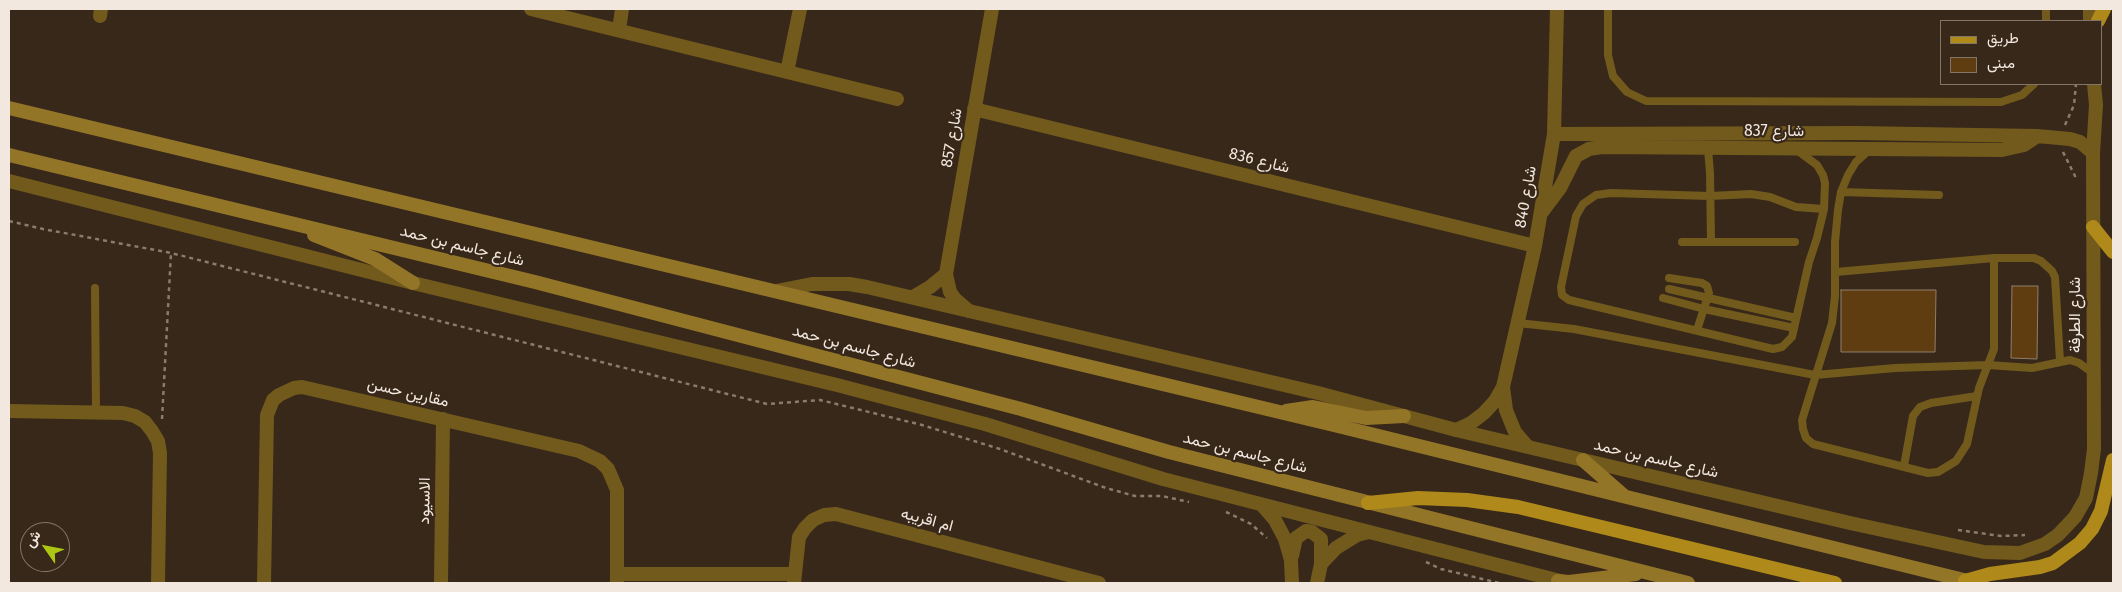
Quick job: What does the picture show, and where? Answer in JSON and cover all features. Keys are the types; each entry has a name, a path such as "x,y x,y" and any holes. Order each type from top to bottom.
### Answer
{"main road":[{"name":"شارع جاسم بن حمد","path":"9,108 1280,412 1970,582"},
{"name":"شارع جاسم بن حمد","path":"9,155 535,282 1021,409 1169,452 1688,583"},
{"path":"286,222 375,259 413,283"},
{"path":"2093,227 2113,252"},
{"path":"1280,412 1313,407 1366,418 1404,416"},
{"path":"1583,460 1625,497"},
{"path":"1970,582 1990,574 2040,567 2053,563 2080,543 2092,529 2101,511 2113,460"},
{"path":"1368,503 1418,498 1468,500 1518,507 1835,583"},
{"path":"1563,582 1644,573"}],"street":[{"path":"531,9 897,100"},
{"path":"619,30 622,9"},
{"path":"786,72 800,9"},
{"name":"شارع 857","path":"969,311 950,292 946,274 992,9"},
{"name":"شارع 840","path":"1456,430 1471,423 1484,413 1495,401 1503,387 1542,212 1554,134 1557,9"},
{"name":"شارع الطرفة","path":"2058,535 2075,517 2082,505 2091,473 2094,448 2093,153 2096,105 2094,85"},
{"name":"شارع 836","path":"974,109 1535,246"},
{"name":"شارع 837","path":"1554,134 1857,133 2037,136 2070,139 2080,142 2093,153"},
{"name":"شارع 837","path":"1542,212 1560,188 1572,161 1589,149 1602,147 1869,150 2010,149 2024,145 2037,136"},
{"path":"9,181 413,283 837,385 985,424 1154,476 1563,582"},
{"path":"913,297 930,287 946,274"},
{"name":"شارع جاسم بن حمد","path":"776,291 812,284 840,284 867,287 1309,391 1456,430 1850,523 1984,552 2020,553 2045,544 2058,535"},
{"name":"مقارين حسن","path":"264,583 267,416 273,400 279,394 286,390 302,387 579,451 600,461 611,474 617,490 617,579 794,579"},
{"name":"شارع 840","path":"1503,387 1506,410 1510,420 1515,432 1527,446"},
{"path":"9,411 124,412 134,416 148,426 158,441 160,452 158,583"},
{"name":"الاسيود","path":"441,583 443,419"},
{"path":"1260,504 1280,529 1291,560"},
{"name":"ام اقريبه","path":"794,579 799,537 814,520 824,515 836,514 1099,583"},
{"path":"1292,583 1291,560 1296,538 1306,531 1312,532 1321,539 1321,564 1317,583"},
{"path":"1321,564 1346,540 1369,532"}],"lane":[{"path":"1608,9 1608,55 1613,76 1627,92 1646,101 2001,102 2022,95 2033,85"},
{"path":"1708,148 1711,242"},
{"path":"1796,149 1817,165 1823,175 1824,209 1790,341 1778,349 1569,300 1562,295 1561,287 1576,216 1583,204 1603,193 1710,196 1751,194 1770,197 1796,207 1824,209"},
{"path":"1869,150 1856,162 1841,192 1836,226 1836,272 1832,323 1802,420 1806,438 1813,444 1821,447 1928,473 1938,472 1956,461 1967,444 1977,396 1995,343 1994,258"},
{"path":"1841,192 1939,195"},
{"path":"1682,242 1795,242"},
{"path":"1836,272 1994,258 2034,258 2052,270 2056,284 2060,361"},
{"path":"1669,278 1705,284 1709,290 1697,330"},
{"path":"95,288 96,411"},
{"path":"1669,289 1796,318"},
{"path":"1663,298 1704,309 1794,328"},
{"path":"1518,323 1574,329 1816,375 1895,368 1988,365 2032,368 2070,360 2080,363 2093,373"},
{"path":"1904,466 1913,416 1920,408 1931,403 1977,396"}],"path":[{"path":"2062,128 2074,105 2076,85"},
{"path":"9,220 43,229 171,253 767,404 820,400 922,425 1000,449 1106,488 1135,496 1162,496 1189,502"},
{"path":"162,424 171,253"},
{"path":"1225,511 1251,524 1263,533 1271,545"},
{"path":"1423,561 1441,569 1499,583"}],"building":[{"path":"2012,286 2038,286 2037,359 2011,358"},
{"path":"1841,290 1936,290 1935,352 1841,352"}]}
